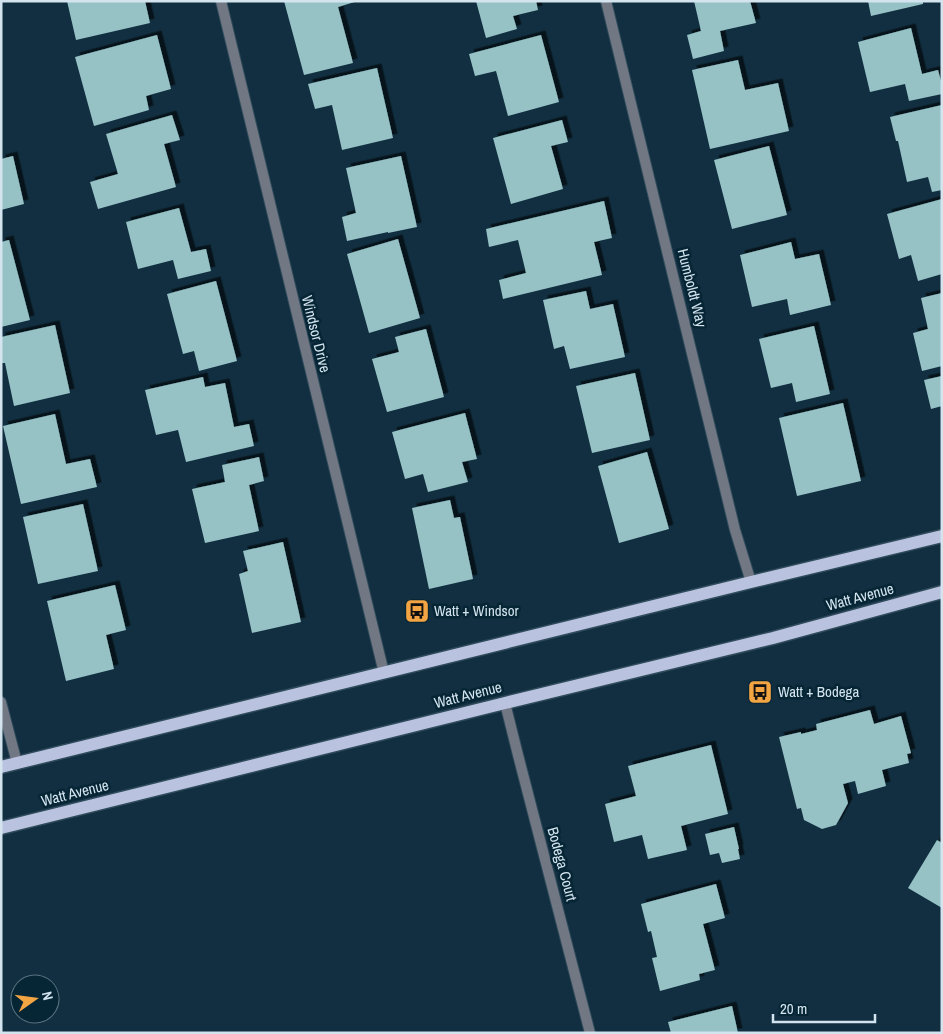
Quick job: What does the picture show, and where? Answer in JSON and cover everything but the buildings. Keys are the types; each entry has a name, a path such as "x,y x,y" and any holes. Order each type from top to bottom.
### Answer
{"main road":[{"path":"1,767 942,536"},
{"name":"Watt Avenue","path":"1,828 773,638 942,592"}],"street":[{"name":"Windsor Drive","path":"221,1 384,673"},
{"name":"Humboldt Way","path":"606,1 735,530 751,582"},
{"path":"1,702 16,763"},
{"name":"Bodega Court","path":"505,703 590,1033"}],"place":[{"name":"Watt + Windsor","path":"417,611"},
{"name":"Watt + Bodega","path":"760,692"}]}
